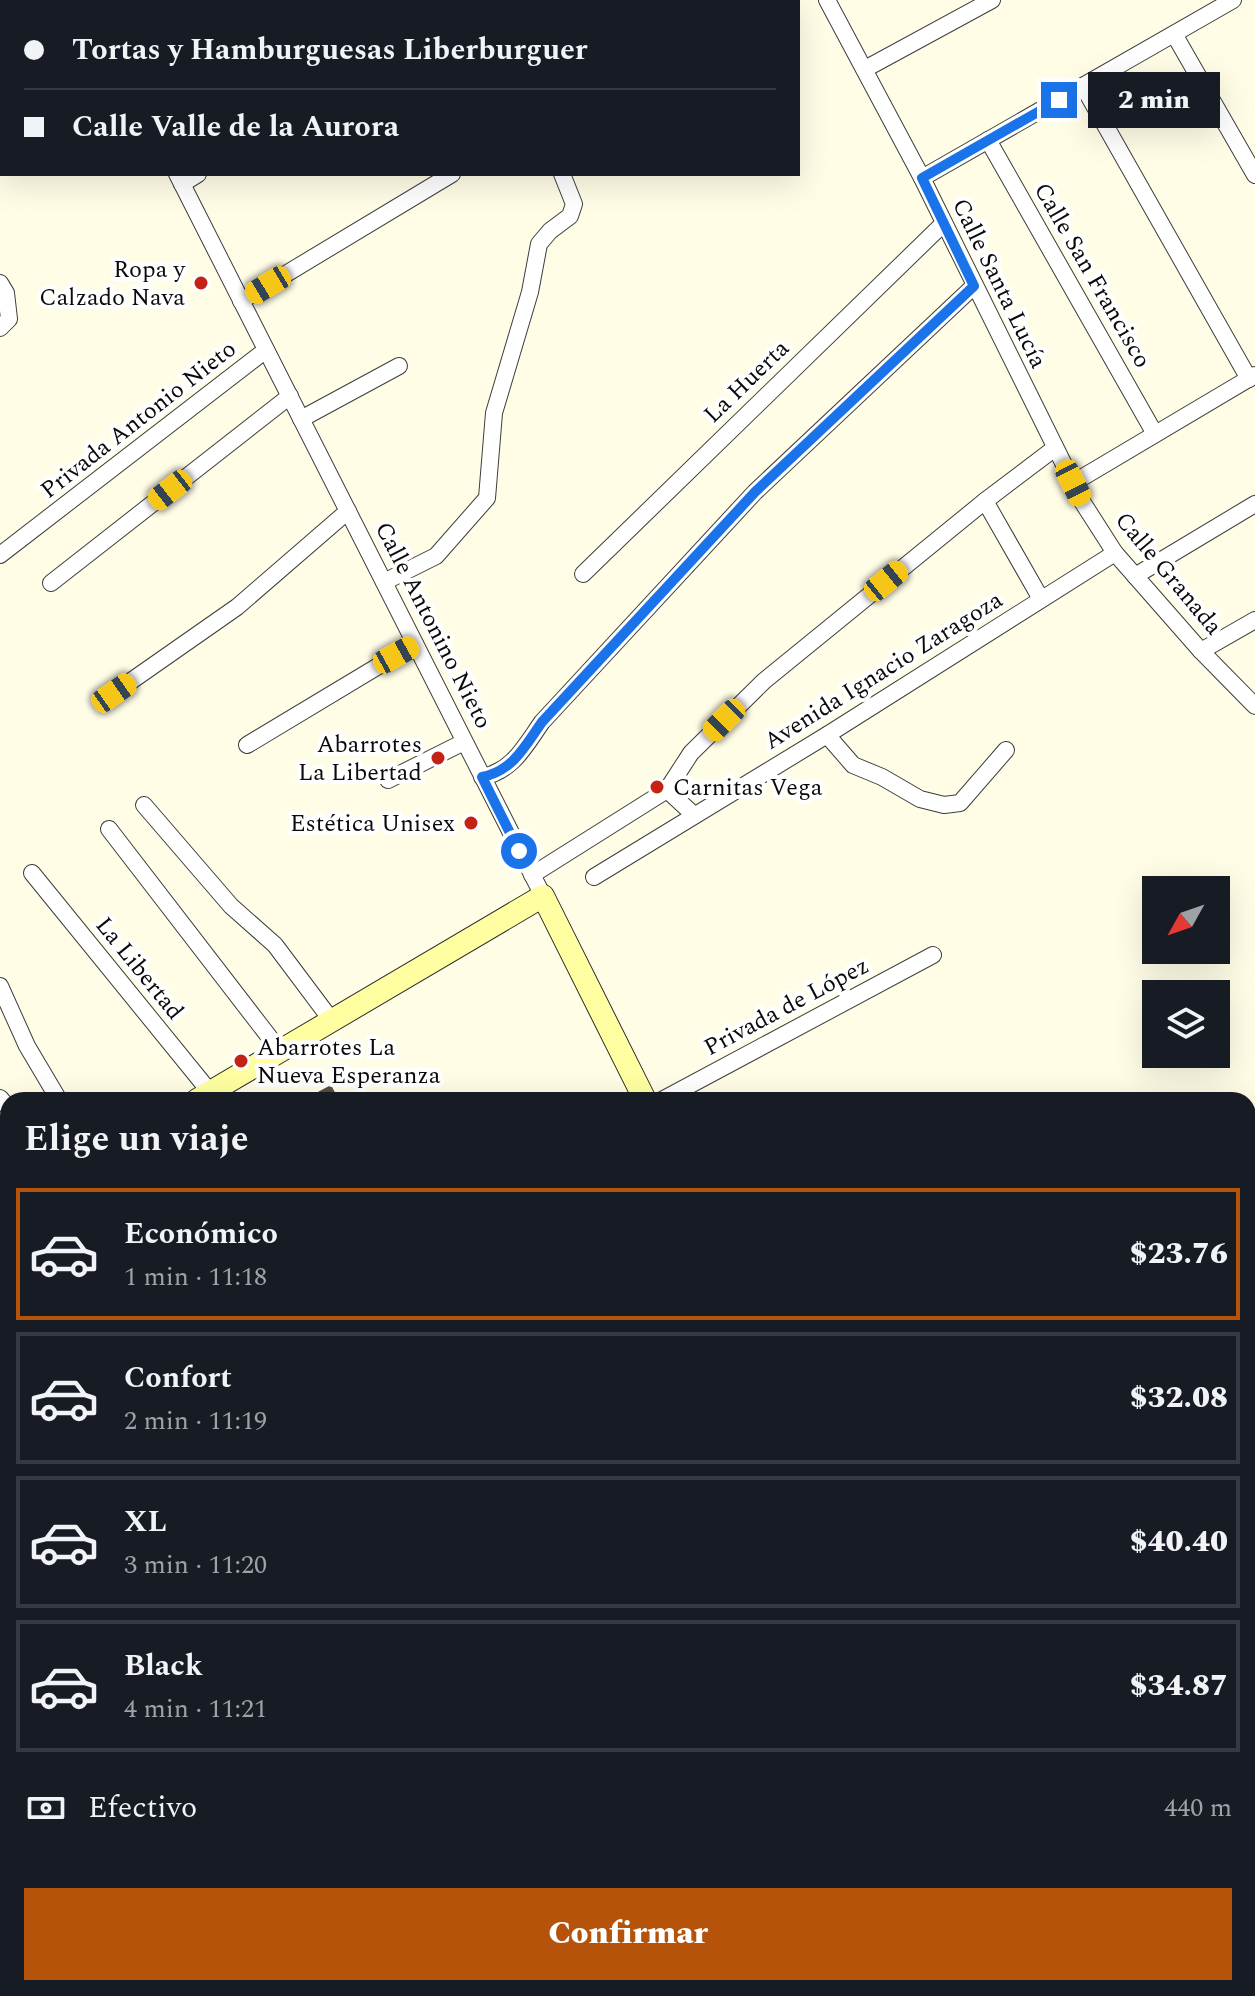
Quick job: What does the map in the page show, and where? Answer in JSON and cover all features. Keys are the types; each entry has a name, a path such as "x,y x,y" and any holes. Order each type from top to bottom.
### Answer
{"main road":[{"path":"210,1092 543,896"},
{"name":"Calle Antonino Nieto","path":"543,896 641,1092"}],"street":[{"name":"Calle Santa Lucía","path":"827,0 922,178 1083,503"},
{"path":"865,69 992,0"},
{"path":"922,178 1233,0"},
{"path":"1174,34 1255,175"},
{"path":"1073,483 1252,377 1083,86"},
{"name":"Calle San Francisco","path":"988,140 1155,434"},
{"path":"241,301 449,176"},
{"path":"384,582 436,556 487,498 494,413 530,292 539,244 570,216 574,204 563,176"},
{"name":"Calle Antonino Nieto","path":"180,179 543,896"},
{"name":"La Huerta","path":"583,574 943,224"},
{"path":"0,283 6,293 4,324"},
{"path":"482,777 513,764 542,722 755,492 974,286"},
{"name":"Privada Antonio Nieto","path":"0,555 266,350"},
{"path":"301,419 399,366"},
{"path":"51,583 290,396"},
{"path":"532,875 667,790 691,753 764,681 1055,448"},
{"path":"985,501 1041,599"},
{"name":"Calle Granada","path":"1083,503 1115,553 1201,651 1255,706"},
{"path":"1135,576 1255,504"},
{"path":"114,693 237,607 348,511"},
{"name":"Avenida Ignacio Zaragoza","path":"594,877 827,735 1115,553"},
{"path":"1201,651 1255,620"},
{"path":"341,698 416,647"},
{"path":"247,745 416,647"},
{"path":"827,735 853,765 882,777 920,799 944,805 960,803 1006,750"},
{"path":"388,780 464,742"},
{"path":"667,790 694,815"},
{"path":"144,805 231,906 275,945 332,1021"},
{"path":"109,829 280,1051"},
{"name":"La Libertad","path":"32,873 200,1092"},
{"name":"Privada de López","path":"677,1092 933,955"},
{"path":"0,986 27,1046 54,1092"}],"building":[{"path":"331,1085 335,1092 318,1092"}],"place":[{"name":"Ropa y Calzado Nava","path":"201,283"},
{"name":"Abarrotes La Libertad","path":"438,758"},
{"name":"Carnitas Vega","path":"657,787"},
{"name":"Estética Unisex","path":"471,823"},
{"name":"Abarrotes La Nueva Esperanza","path":"241,1061"}],"route":[{"path":"519,851 482,777 513,764 542,722 755,492 974,286 922,178 1059,100"}]}
